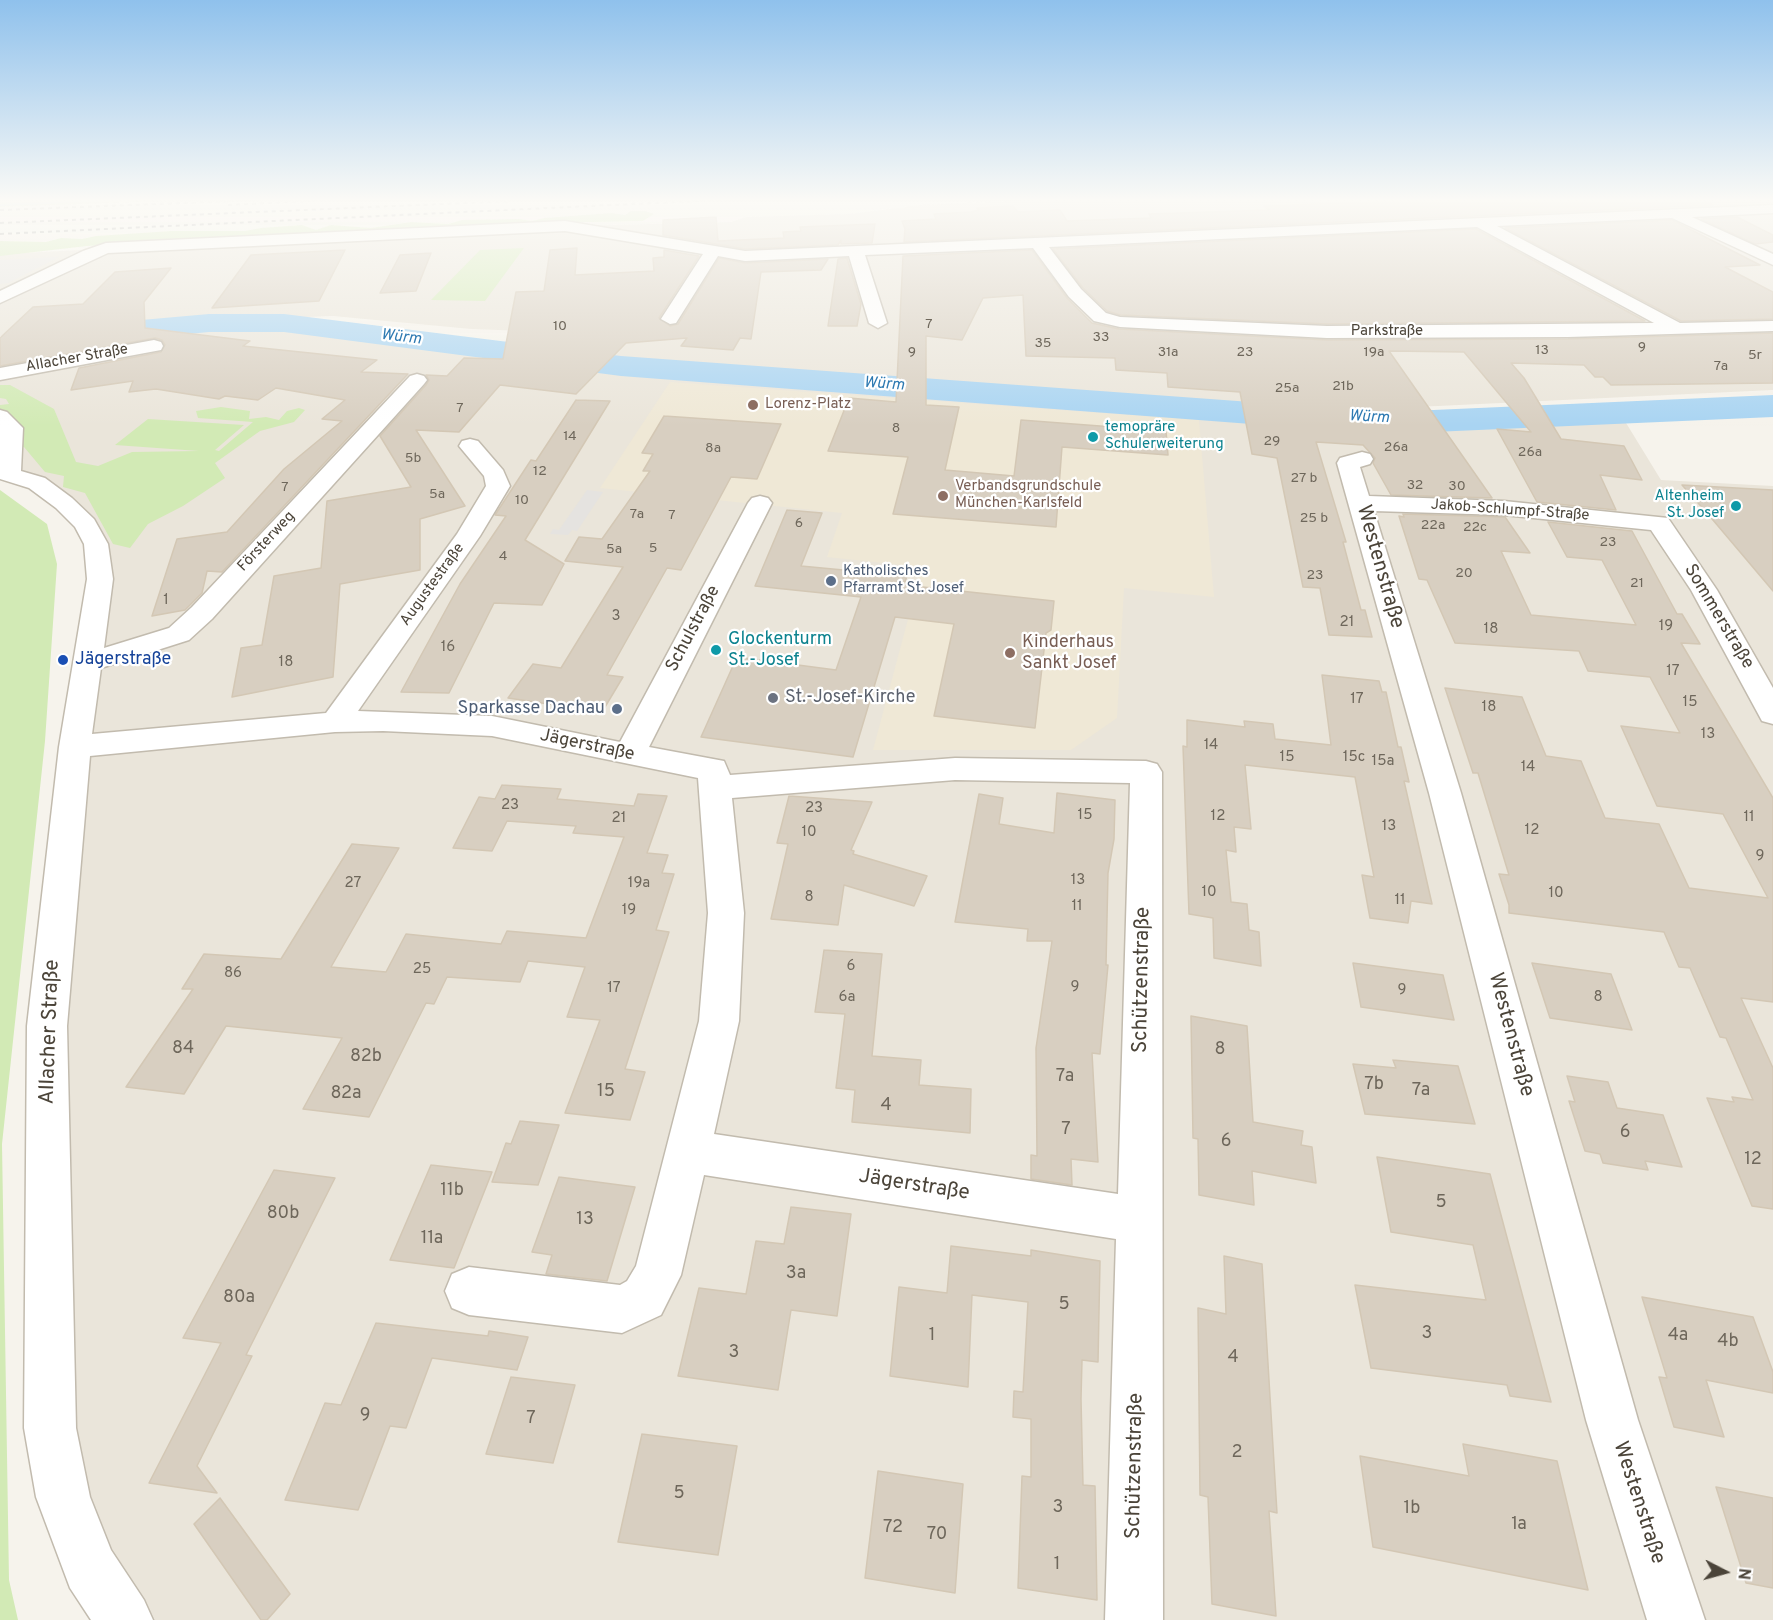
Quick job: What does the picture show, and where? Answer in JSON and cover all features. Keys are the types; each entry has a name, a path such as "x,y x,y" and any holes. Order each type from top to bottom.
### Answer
{"street":[{"path":"0,298 47,275"},
{"path":"670,319 698,275"},
{"path":"863,275 878,323"},
{"name":"Parkstraße","path":"1061,275 1075,293 1100,317 1120,322 1327,332 1558,332 1773,326"},
{"path":"1577,275 1675,327"},
{"name":"Allacher Straße","path":"0,374 154,346"},
{"name":"Försterweg","path":"89,662 179,634 202,613 417,380"},
{"name":"Allacher Straße","path":"0,416 12,428 5,473 37,483 64,503 85,524 96,544 100,579 75,747 47,1026 50,1428 63,1497 90,1568 124,1620"},
{"name":"Augustestraße","path":"335,722 493,498 498,486 495,476 470,446"},
{"name":"Westenstraße","path":"1362,459 1348,463 1448,804 1612,1420 1676,1620"},
{"name":"Schulstraße","path":"628,755 760,503"},
{"name":"Jakob-Schlumpf-Straße","path":"1361,503 1504,508 1659,523"},
{"name":"Sommerstraße","path":"1659,523 1704,590 1773,714"},
{"name":"Jägerstraße","path":"75,747 335,722 492,726 628,755 713,769 726,913 719,1021 657,1275 644,1298 622,1309 469,1291"},
{"name":"Schützenstraße","path":"716,788 955,769 1146,772 1134,1620"},
{"name":"Jägerstraße","path":"688,1151 1140,1221"}],"shaded area":[{"path":"0,275 1773,275 1773,390 1417,407 1349,414 1141,400 535,352 525,331 471,329 333,316 202,321 0,336"},
{"path":"0,275 24,275 8,283 0,284"},
{"path":"207,325 271,325 634,372 1137,411 1363,425 1445,427 1623,418 1661,480 1773,486 1773,1620 124,1620 63,1497 47,1026 100,579 85,524 0,468 0,355 141,330"},
{"name":"Verbandsgrundschule München-Karlsfeld","path":"670,382 1199,420 1214,597 1124,588 1117,718 1071,750 873,750 922,567 827,557 842,513 600,488"},
{"path":"587,490 603,492 577,531 572,530 568,535 550,534 553,529 559,530"}],"green space":[{"path":"456,275 504,275 485,301 431,300"},
{"path":"0,385 10,385 54,409 76,462 98,466 132,452 199,451 115,445 148,419 244,425 215,450 219,451 253,422 198,418 196,411 221,407 250,411 249,419 266,417 279,420 287,411 299,408 305,410 294,422 260,431 215,463 225,478 183,506 148,524 130,548 113,544 85,493 63,487 64,476 45,472 24,447 0,453 0,405 9,404 6,399 0,398"},
{"path":"0,490 47,524 57,564 45,741 2,1144 9,1580 18,1620 0,1620"}],"building":[{"path":"112,275 166,275 144,302 145,328 250,341 243,346 377,360 361,372 408,374 222,572 207,571 202,593 185,610 152,616 177,539 227,532 284,469 342,421 322,419 345,400 276,388 258,400 225,396 219,399 156,389 129,392 133,381 71,390 79,368 161,352 165,345 162,340 155,338 0,366 0,338 33,307 83,304"},
{"path":"237,275 332,275 319,301 212,308"},
{"path":"390,275 422,275 416,291 380,293"},
{"path":"546,275 687,275 659,318 670,326 678,324 709,275 761,275 751,339 740,338 733,350 681,346 687,338 626,343 576,394 500,385 459,432 416,430 465,506 420,519 420,570 340,584 333,677 232,697 241,648 262,645 274,576 321,568 327,501 411,487 380,436 426,385 429,380 426,375 447,376 464,358 503,359 516,292 544,291"},
{"path":"836,275 852,275 861,304 857,326 828,326"},
{"path":"902,275 1050,275 1067,298 1092,323 1119,329 1327,340 1568,339 1773,333 1773,383 1611,385 1603,377 1595,377 1584,365 1511,363 1524,378 1561,439 1624,446 1642,480 1600,475 1616,510 1537,502 1497,429 1531,432 1464,352 1389,351 1492,498 1391,495 1373,463 1375,458 1363,445 1316,442 1346,542 1343,542 1361,610 1365,610 1372,637 1329,635 1320,588 1303,587 1277,458 1252,454 1240,392 1168,387 1167,373 1116,370 1115,358 1026,356 1023,295 983,298 962,340 926,336 926,405 959,407 945,470 1014,476 1021,420 1166,431 1168,455 1062,447 1056,527 893,514 908,457 828,451 849,398 896,402"},
{"path":"1073,275 1560,275 1645,321 1327,324 1120,315 1107,311"},
{"path":"1593,275 1740,275 1773,292 1773,319 1681,321"},
{"path":"576,400 610,401 525,540 564,564 542,605 494,603 449,693 401,692 460,584 506,516 495,515 531,460 536,461"},
{"path":"664,416 781,424 757,479 731,477 681,570 667,568 607,675 623,677 602,712 508,698 533,664 561,668 623,567 565,561 579,537 602,539 650,471 643,471 653,454 642,453"},
{"path":"1682,485 1773,490 1773,591 1707,513"},
{"path":"787,510 822,513 801,566 907,576 904,585 1054,601 1051,630 1046,633 1035,728 934,716 954,624 895,617 853,757 701,737 737,657 836,670 861,597 755,586"},
{"path":"1403,514 1505,517 1530,553 1501,551 1531,615 1636,625 1602,560 1567,557 1548,522 1632,531 1677,614 1682,614 1700,644 1681,643 1773,798 1773,1002 1741,998 1773,1068 1773,1209 1752,1206 1707,1098 1734,1102 1732,1097 1753,1100 1726,1038 1720,1037 1690,968 1679,967 1664,932 1509,913 1509,905 1499,874 1509,875 1478,773 1473,773 1445,688 1522,697 1546,756 1581,761 1605,818 1659,824 1689,888 1768,898 1723,814 1657,806 1621,726 1680,733 1650,677 1588,671 1579,651 1455,643 1427,580 1419,579 1399,516 1404,517"},
{"path":"1322,675 1379,681 1382,692 1386,692 1398,747 1401,747 1409,782 1404,781 1432,904 1411,901 1408,923 1370,918 1362,875 1374,877 1355,777 1245,765 1251,829 1234,827 1236,852 1226,850 1231,902 1247,904 1249,930 1259,932 1261,966 1214,958 1213,918 1189,914 1183,746 1187,747 1187,720 1245,727 1244,721 1273,724 1275,739 1331,745"},
{"path":"502,785 561,789 557,799 634,806 638,794 667,796 647,853 668,855 662,873 674,874 656,930 669,932 625,1069 645,1072 630,1120 565,1113 600,1020 567,1017 585,967 528,961 520,982 447,977 434,1004 426,1003 369,1117 303,1109 342,1038 226,1026 184,1094 126,1087 193,989 182,989 204,954 281,959 352,844 399,848 331,967 386,972 406,934 501,944 507,931 586,938 624,837 573,833 576,826 507,821 492,851 453,848 479,797 495,799"},
{"path":"1057,793 1115,800 1114,839 1108,873 1106,965 1108,965 1100,1054 1092,1053 1098,1162 1071,1159 1072,1185 1031,1179 1031,1155 1037,1156 1036,1048 1052,941 1027,941 1028,929 955,922 979,794 1003,798 999,824 1054,833"},
{"path":"789,796 872,802 851,850 854,851 853,854 927,876 914,906 844,885 838,925 771,919 788,844 777,843"},
{"path":"824,950 882,954 872,1056 921,1060 919,1085 971,1089 970,1133 852,1122 855,1090 836,1088 845,1014 815,1012"},
{"path":"1353,963 1443,975 1454,1020 1361,1007"},
{"path":"1532,963 1611,974 1632,1030 1550,1018"},
{"path":"1191,1016 1247,1026 1253,1122 1303,1131 1301,1145 1312,1147 1316,1183 1252,1171 1254,1205 1199,1195 1198,1139 1193,1138"},
{"path":"1393,1060 1458,1066 1475,1124 1365,1114 1353,1064 1396,1068"},
{"path":"1567,1076 1608,1082 1617,1108 1663,1115 1682,1167 1645,1161 1648,1170 1603,1163 1600,1154 1585,1151 1569,1101 1575,1102"},
{"path":"520,1121 559,1125 538,1185 492,1182 506,1143 511,1144"},
{"path":"1377,1157 1490,1174 1551,1402 1510,1396 1507,1385 1371,1368 1355,1285 1486,1300 1473,1245 1391,1232"},
{"path":"431,1165 492,1172 454,1268 390,1260"},
{"path":"274,1170 335,1178 246,1355 252,1356 197,1466 217,1493 149,1483 221,1343 183,1338"},
{"path":"559,1177 635,1187 607,1281 546,1274 552,1255 532,1252"},
{"path":"791,1207 851,1214 837,1316 791,1310 778,1390 678,1376 699,1288 746,1294 756,1241 784,1244"},
{"path":"951,1246 1031,1256 1031,1250 1100,1261 1098,1362 1082,1360 1081,1399 1083,1485 1095,1486 1097,1600 1018,1588 1022,1476 1031,1477 1031,1419 1013,1417 1014,1391 1023,1392 1028,1302 972,1295 968,1387 890,1376 899,1287 947,1293"},
{"path":"1224,1256 1262,1264 1277,1513 1269,1511 1276,1616 1212,1604 1208,1497 1200,1495 1198,1308 1226,1314"},
{"path":"1642,1297 1753,1317 1773,1372 1773,1393 1706,1380 1724,1437 1674,1427 1659,1377 1667,1378"},
{"path":"376,1323 488,1336 489,1331 528,1337 517,1370 432,1358 406,1428 390,1426 358,1510 285,1500 325,1403 341,1405"},
{"path":"511,1377 575,1385 553,1463 486,1454"},
{"path":"642,1434 737,1446 718,1555 618,1542"},
{"path":"1463,1444 1557,1461 1588,1590 1373,1547 1360,1456 1469,1476"},
{"path":"878,1471 963,1484 955,1593 865,1578"},
{"path":"1716,1487 1773,1498 1773,1588 1746,1583"},
{"path":"220,1498 290,1594 267,1620 261,1620 194,1524"}],"waterway":[{"name":"Würm","path":"0,353 85,335 125,330 209,323 284,323 621,366 1251,413 1433,421 1773,406"}],"place":[{"name":"Lorenz-Platz","path":"753,405"},
{"name":"temopräre Schulerweiterung","path":"1093,437"},
{"name":"Verbandsgrundschule München-Karlsfeld","path":"943,496"},
{"name":"Altenheim St. Josef","path":"1736,506"},
{"name":"Katholisches Pfarramt St. Josef","path":"831,581"},
{"name":"Glockenturm St.-Josef","path":"716,650"},
{"name":"Kinderhaus Sankt Josef","path":"1010,653"},
{"name":"Jägerstraße","path":"63,660"},
{"name":"St.-Josef-Kirche","path":"773,698"},
{"name":"Sparkasse Dachau","path":"617,709"}]}
